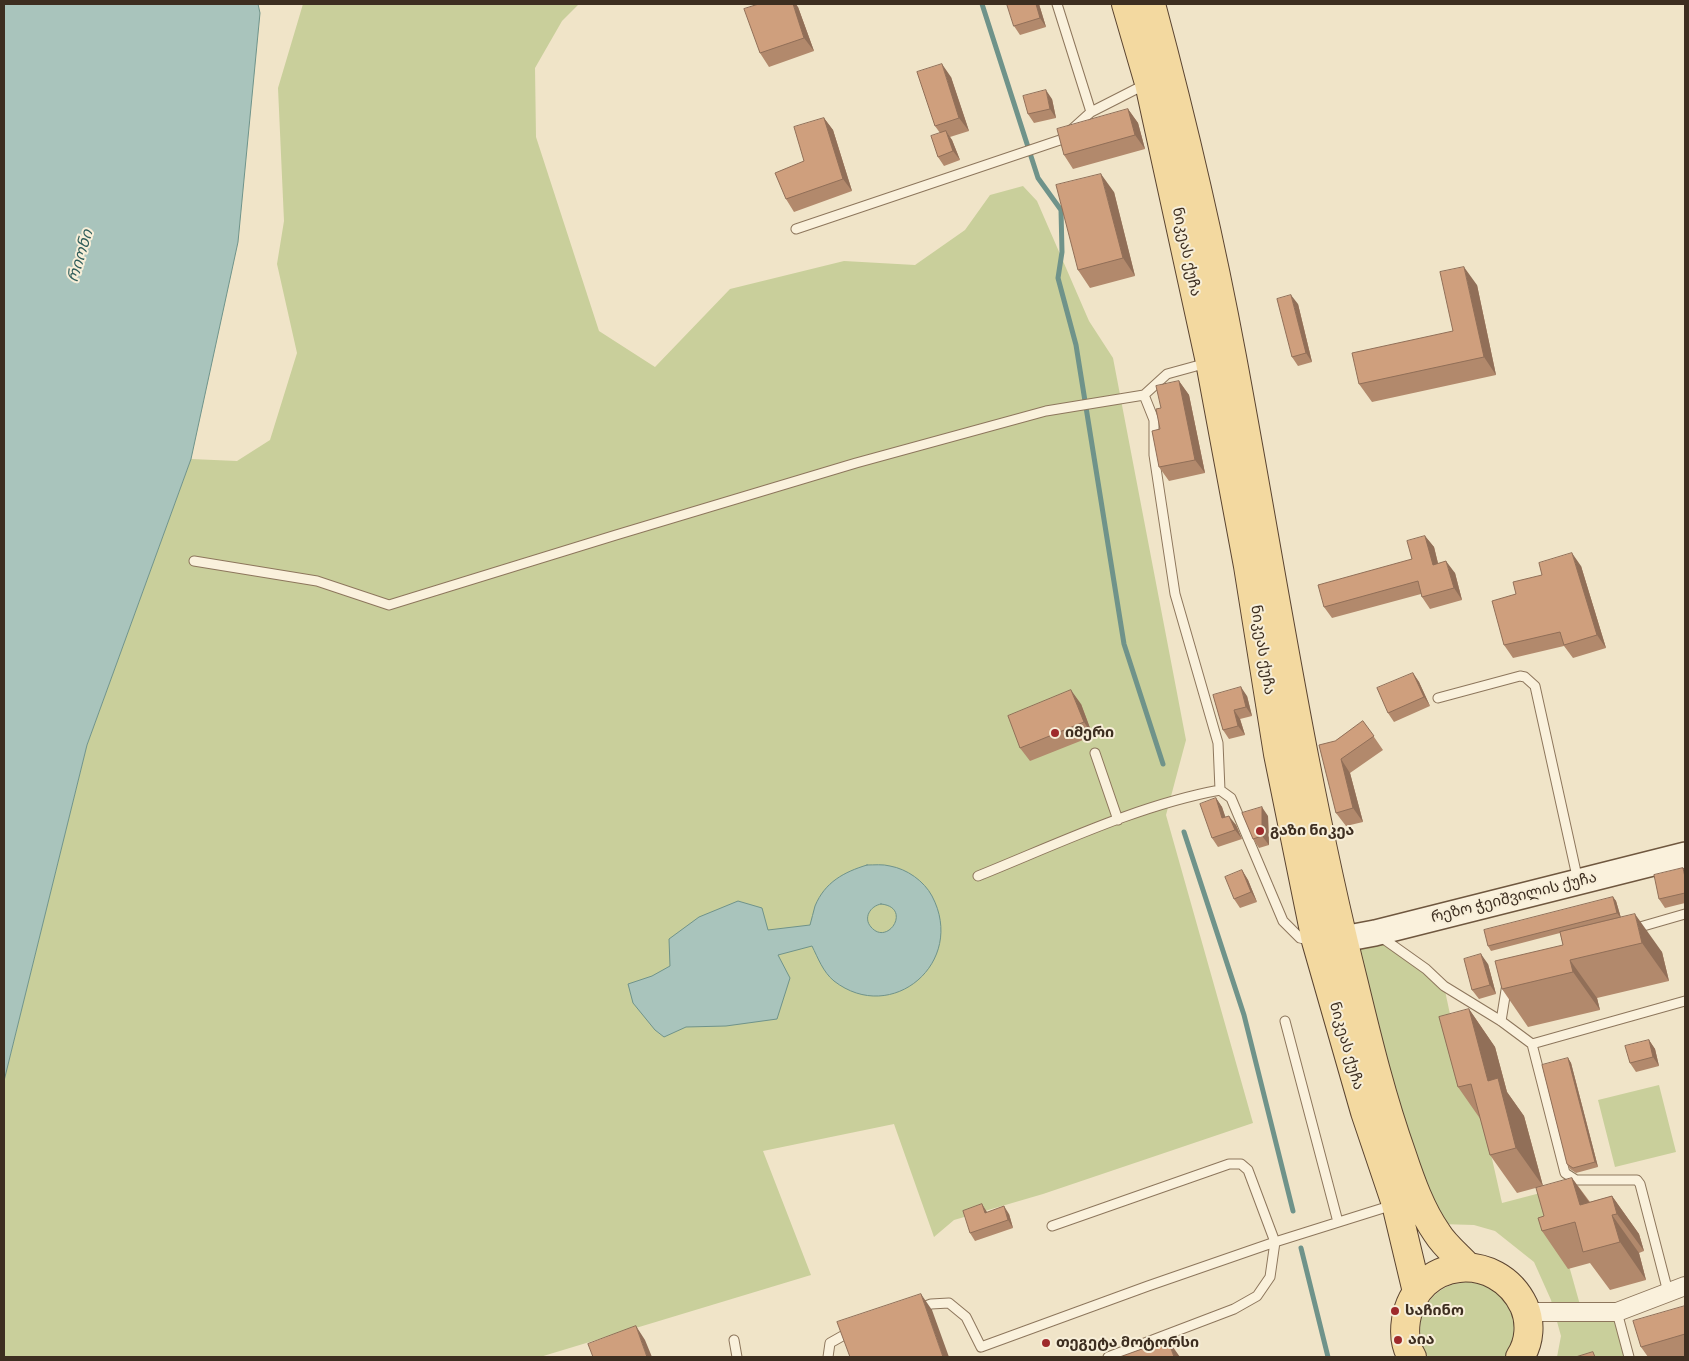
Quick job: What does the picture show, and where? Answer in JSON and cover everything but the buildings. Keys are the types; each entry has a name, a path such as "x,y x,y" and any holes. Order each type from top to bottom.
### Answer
{"main road":[{"name":"ნიკეას ქუჩა","path":"1126,4 1149,83 1210,362 1248,566 1278,754 1316,942 1365,1112 1396,1204 1417,1292"},
{"name":"ნიკეას ქუჩა","path":"1151,4 1175,97 1231,353 1302,753 1343,939 1377,1076 1415,1192 1438,1235 1468,1267"},
{"name":"რეზო ჭეიშვილის ქუჩა","path":"1316,942 1376,933 1685,855"},
{"path":"1404,1355 1404,1330 1408,1309 1417,1292 1431,1278 1449,1270 1468,1267 1487,1271 1504,1280 1518,1294 1526,1312 1529,1331 1525,1350 1520,1357"}],"street":[{"path":"1526,1312 1617,1312 1685,1286"}],"lane":[{"path":"1058,4 1091,112"},
{"path":"796,228 1060,140 1091,112 1149,83"},
{"path":"194,561 317,580 389,605 856,463 1046,411 1144,395 1167,374 1210,362"},
{"path":"1144,395 1154,420 1154,455 1174,594 1218,744 1220,790"},
{"path":"1438,698 1520,676 1525,677 1535,686 1578,882"},
{"path":"1095,753 1118,820"},
{"path":"978,876 1118,820 1193,795 1220,790 1231,798 1283,921 1300,938 1316,942"},
{"path":"1621,933 1685,914"},
{"path":"1376,933 1426,969 1444,986 1502,1020 1532,1044 1565,1174 1576,1180 1637,1180 1640,1184 1668,1292"},
{"path":"1502,1020 1508,973"},
{"path":"1532,1044 1685,1000"},
{"path":"1286,1021 1338,1222"},
{"path":"1052,1226 1229,1164 1240,1164 1248,1170 1275,1242 1270,1277 1258,1296 1234,1309 1108,1357"},
{"path":"981,1347 1275,1242 1396,1204"},
{"path":"912,1310 931,1304 949,1303 966,1317 984,1357"},
{"path":"1617,1312 1629,1357"},
{"path":"828,1357 830,1342 847,1332 866,1326"},
{"path":"734,1340 738,1357"}],"green space":[{"path":"303,4 579,4 562,21 535,68 536,137 599,331 655,367 730,289 844,261 915,265 965,230 990,195 1023,186 1037,201 1089,321 1113,358 1186,740 1166,815 1253,1123 1043,1194 954,1220 934,1237 894,1124 763,1151 811,1275 540,1357 4,1357 4,1081 87,745 191,459 237,461 270,440 297,353 277,264 284,221 278,88"},
{"path":"1375,933 1444,986 1458,1052 1470,1061 1502,1203 1548,1191 1582,1312 1617,1312 1629,1357 1557,1357 1561,1336 1551,1300 1534,1262 1495,1231 1474,1225 1440,1224 1433,1228 1343,939"},
{"path":"1659,1085 1676,1152 1615,1167 1598,1100"},
{"path":"1467,1282 1481,1284 1493,1290 1502,1297 1508,1306 1514,1326 1514,1337 1506,1357 1428,1357 1423,1347 1420,1326 1426,1306 1432,1297 1441,1290 1453,1284"}],"water":[{"name":"რიონი","path":"4,4 258,4 260,13 238,242 191,459 87,745 4,1081"},
{"path":"867,865 887,865 914,876 932,896 940,920 940,943 932,964 918,980 900,991 879,996 856,993 830,977 821,965 812,946 778,955 790,978 777,1019 726,1026 686,1027 664,1037 655,1030 633,1003 628,984 652,976 670,966 669,939 699,917 738,901 762,908 768,930 810,925 815,906 824,890 836,879","holes":["881,904 890,907 895,912 894,924 890,929 878,932 869,924 869,913 877,905"]}],"waterway":[{"path":"982,4 1038,178 1061,210 1062,252 1058,278 1076,345 1124,644 1163,764"},
{"path":"1184,832 1244,1015 1293,1211"},
{"path":"1301,1248 1328,1357"}],"place":[{"name":"იმერი","path":"1055,733"},
{"name":"გაზი ნიკეა","path":"1260,831"},
{"name":"საჩინო","path":"1395,1311"},
{"name":"აია","path":"1398,1340"},
{"name":"თეგეტა მოტორსი","path":"1046,1343"}]}
